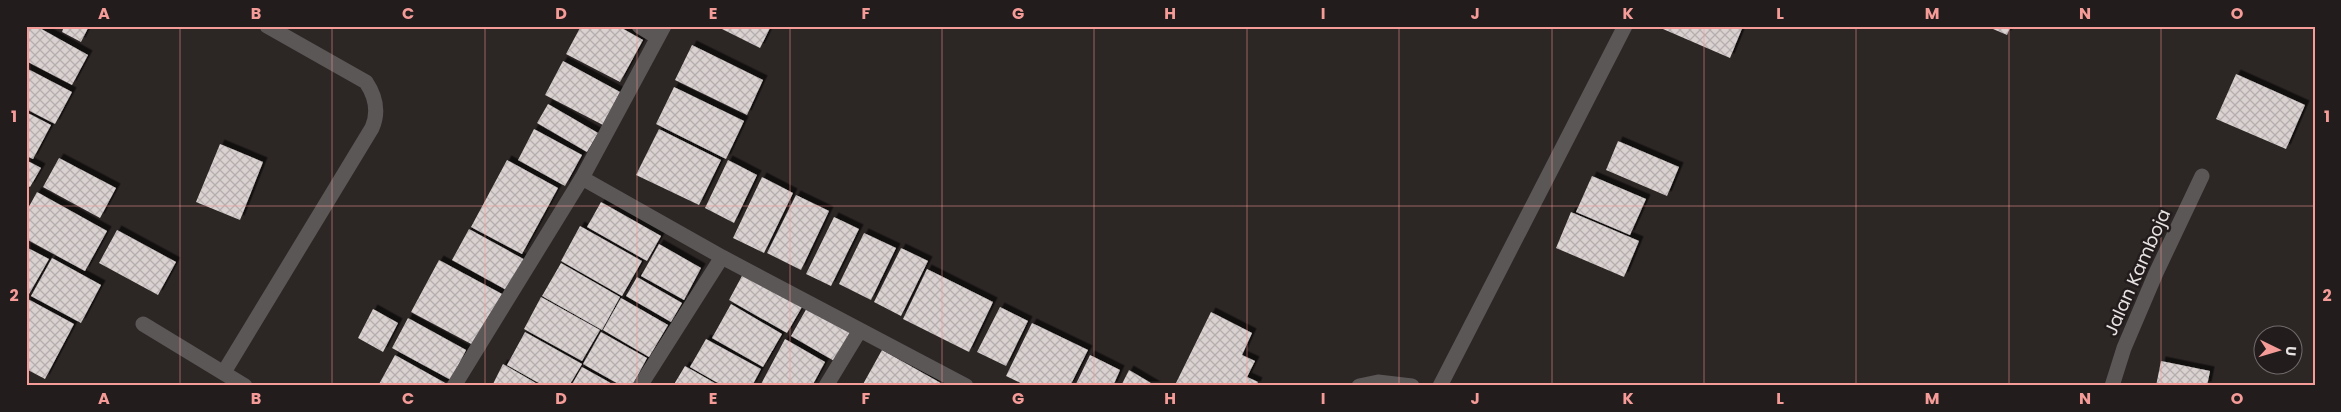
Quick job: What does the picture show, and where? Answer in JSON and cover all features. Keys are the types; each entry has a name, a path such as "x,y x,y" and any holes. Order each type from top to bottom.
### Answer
{"street":[{"path":"224,372 372,128 376,118 373,92 366,82 267,26"},
{"path":"454,386 582,178 661,32 639,26"},
{"path":"1440,386 1625,26"},
{"name":"Jalan Kamboja","path":"2112,386 2124,348 2156,273 2202,176"},
{"path":"582,178 722,257 966,386"},
{"path":"640,386 722,257"},
{"path":"143,324 245,386"},
{"path":"826,386 860,330"},
{"path":"1359,386 1378,382 1412,386"}],"building":[{"path":"26,26 36,26 88,55 72,85 26,61"},
{"path":"64,26 89,26 81,42 62,32"},
{"path":"581,26 618,26 643,40 620,82 566,54"},
{"path":"716,26 771,26 760,48"},
{"path":"1656,26 1743,26 1730,58"},
{"path":"1986,26 2011,26 2007,35"},
{"path":"692,45 763,80 747,115 675,80"},
{"path":"563,61 620,92 603,125 545,95"},
{"path":"26,68 72,92 55,124 26,109"},
{"path":"2236,74 2305,105 2286,149 2216,119"},
{"path":"674,87 744,121 726,159 656,124"},
{"path":"548,104 598,133 587,152 537,123"},
{"path":"26,112 51,125 33,159 26,156"},
{"path":"534,129 582,155 565,186 518,160"},
{"path":"659,129 721,160 699,205 636,175"},
{"path":"1618,141 1679,167 1667,196 1606,170"},
{"path":"220,144 263,162 240,220 196,202"},
{"path":"59,158 116,188 100,218 43,187"},
{"path":"26,160 41,168 30,187 26,185"},
{"path":"507,160 558,188 522,254 471,227"},
{"path":"728,160 757,175 734,223 705,208"},
{"path":"1592,176 1646,199 1630,235 1576,212"},
{"path":"762,177 793,193 764,253 733,238"},
{"path":"37,192 107,231 85,271 26,239 26,212"},
{"path":"796,195 829,211 801,270 767,253"},
{"path":"601,202 661,236 647,261 587,227"},
{"path":"1571,212 1639,241 1624,277 1556,248"},
{"path":"834,217 859,229 831,286 806,274"},
{"path":"580,226 642,261 622,296 561,261"},
{"path":"469,229 527,261 510,292 452,260"},
{"path":"117,230 176,262 158,295 99,263"},
{"path":"864,233 896,248 871,300 839,284"},
{"path":"659,244 701,268 684,300 641,276"},
{"path":"26,247 49,259 28,296 26,295"},
{"path":"901,248 928,261 901,316 874,302"},
{"path":"52,258 101,285 81,323 31,296"},
{"path":"439,260 502,294 475,346 411,312"},
{"path":"561,263 620,297 602,330 542,296"},
{"path":"927,269 993,302 969,352 903,319"},
{"path":"743,274 802,307 787,333 729,300"},
{"path":"637,277 682,303 671,322 626,296"},
{"path":"541,297 600,330 582,361 524,329"},
{"path":"26,298 74,324 45,379 26,369"},
{"path":"621,298 668,325 649,357 603,330"},
{"path":"731,304 782,334 763,367 712,338"},
{"path":"808,306 853,332 836,362 791,336"},
{"path":"1000,307 1028,321 1006,366 977,352"},
{"path":"373,309 398,323 383,352 358,338"},
{"path":"1211,312 1252,333 1242,355 1255,361 1247,377 1258,382 1256,386 1175,385"},
{"path":"408,318 466,350 451,380 392,348"},
{"path":"1032,323 1088,350 1070,386 1027,386 1006,376"},
{"path":"525,332 582,364 569,386 544,386 507,365"},
{"path":"601,332 647,358 632,386 622,386 583,364"},
{"path":"706,339 761,369 752,386 723,386 690,367"},
{"path":"785,339 825,362 812,386 760,386"},
{"path":"882,350 946,386 862,386"},
{"path":"395,355 447,384 446,386 378,386"},
{"path":"1090,355 1120,370 1113,386 1075,386"},
{"path":"2161,361 2210,371 2207,386 2156,386"},
{"path":"503,364 541,386 492,386"},
{"path":"685,366 720,386 673,386"},
{"path":"582,367 616,386 571,386"},
{"path":"1129,370 1156,386 1121,386"}]}
